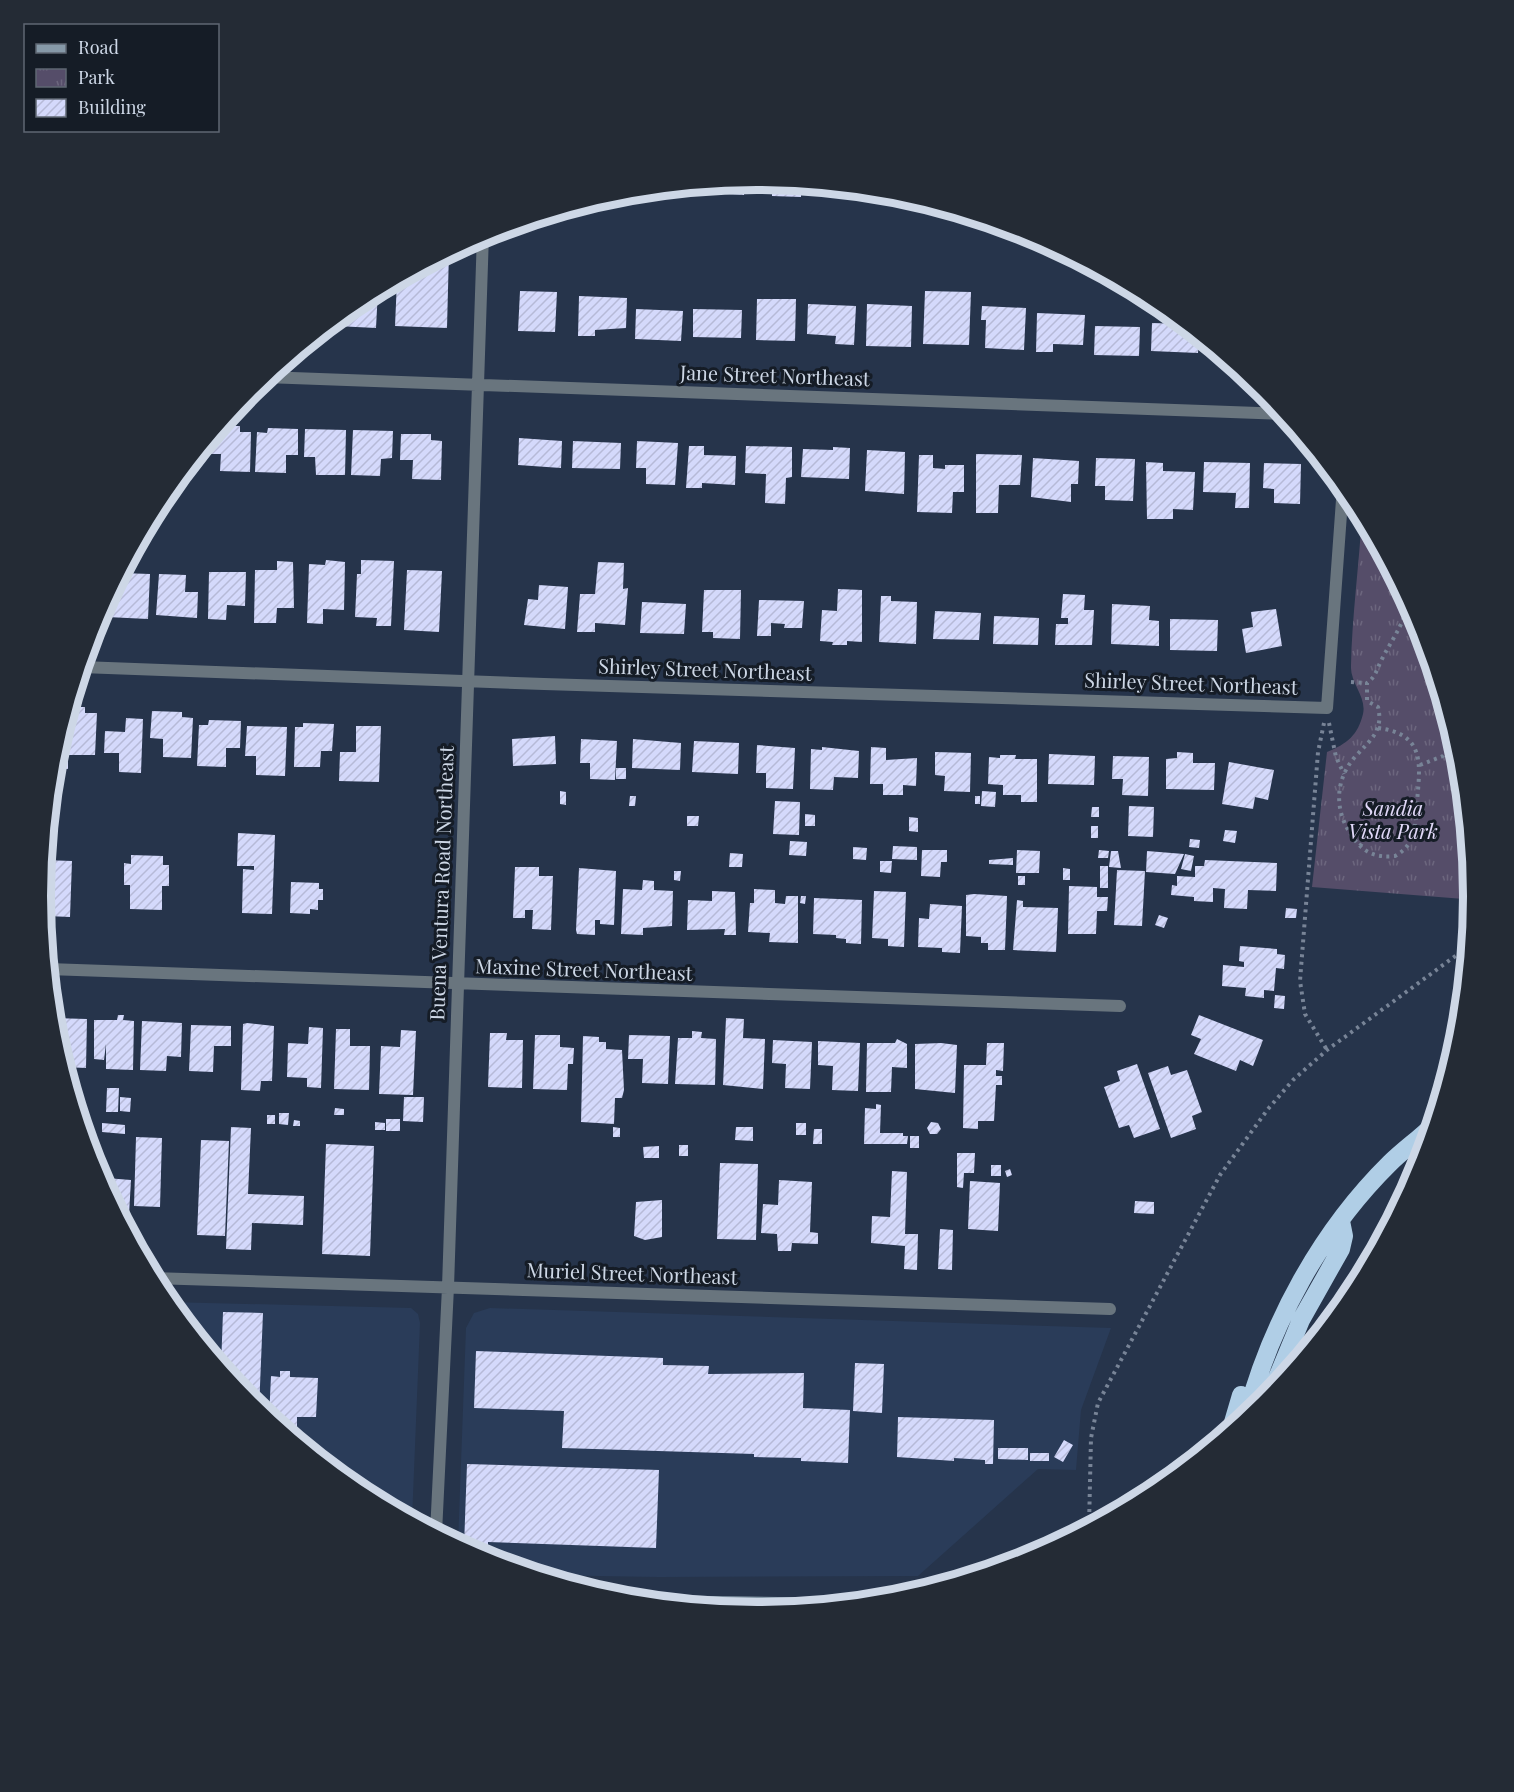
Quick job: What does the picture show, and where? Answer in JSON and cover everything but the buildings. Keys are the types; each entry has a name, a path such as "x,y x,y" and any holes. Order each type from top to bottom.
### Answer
{"highway":[{"path":"1251,1399 1262,1365 1289,1304 1341,1221 1392,1161 1421,1136"},
{"path":"1281,1368 1301,1320 1341,1250 1344,1236 1341,1221"},
{"path":"1235,1415 1250,1364 1282,1293 1319,1232 1341,1221"}],"street":[{"name":"Buena Ventura Road Northeast","path":"436,1524 448,1287 483,246"},
{"name":"Jane Street Northeast","path":"279,377 1272,414"},
{"path":"1327,708 1342,501"},
{"name":"Shirley Street Northeast","path":"89,667 469,682 1327,708"},
{"name":"Maxine Street Northeast","path":"55,969 458,985 1120,1006"},
{"name":"Muriel Street Northeast","path":"164,1278 1110,1309"}],"path":[{"path":"1352,681 1367,683 1374,678 1382,657 1402,626 1404,616"},
{"path":"1367,683 1367,701 1378,707 1380,717 1378,729 1374,739 1354,758 1344,774 1339,793 1341,819 1360,846 1374,856 1387,857 1402,852 1410,843 1416,829 1420,765 1419,754 1410,740 1393,730 1378,729"},
{"path":"1327,708 1336,757 1344,774"},
{"path":"1327,708 1318,752 1300,981 1305,1014 1328,1050"},
{"path":"1420,765 1443,756 1447,751"},
{"path":"1360,846 1365,839"},
{"path":"1089,1518 1091,1438 1098,1403 1220,1174 1274,1102 1328,1050 1460,952"}],"shaded area":[{"path":"180,1302 411,1308 418,1314 420,1323 412,1511 365,1483 292,1427 226,1361"},
{"path":"490,1308 1111,1328 1081,1410 1076,1470 1038,1469 918,1576 565,1575 530,1565 458,1535 466,1328 474,1313"}],"green space":[{"name":"Sandia Vista Park","path":"1361,531 1390,584 1409,626 1426,669 1439,713 1457,804 1463,899 1312,887 1327,752 1351,738 1358,728 1364,708 1351,672"}]}
